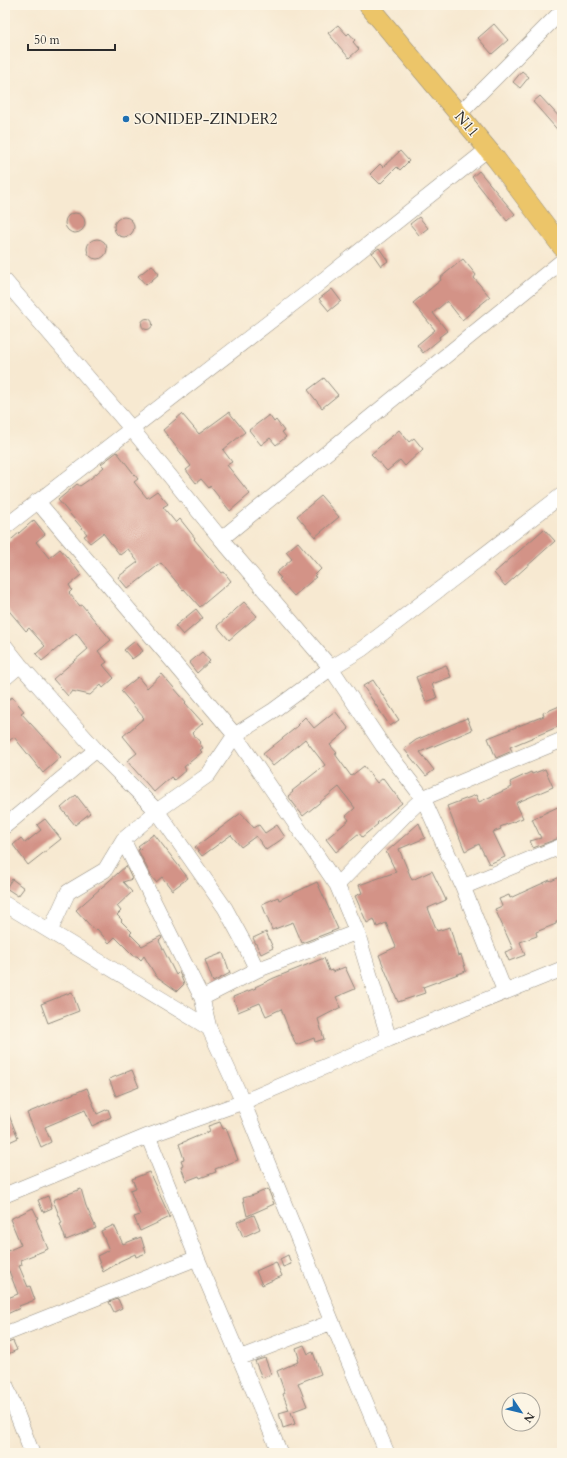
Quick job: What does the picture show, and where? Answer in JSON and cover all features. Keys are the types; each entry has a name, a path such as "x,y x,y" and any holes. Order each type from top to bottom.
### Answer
{"main road":[{"name":"N11","path":"368,5 488,149 562,247"}],"street":[{"path":"459,114 562,11"},
{"path":"5,527 312,289 488,149"},
{"path":"221,539 562,261"},
{"path":"5,281 131,428 221,539 330,668 383,746 423,798 463,887 505,992"},
{"path":"50,931 68,892 105,870 123,840 157,811 208,775 235,735 274,710 330,668 362,649 562,495"},
{"path":"37,501 235,735 337,884 356,932 389,1039"},
{"path":"5,646 20,665 96,750 157,811 225,908 257,970"},
{"path":"5,678 20,665"},
{"path":"337,884 423,798 562,740"},
{"path":"5,826 96,750"},
{"path":"123,840 202,998 209,1028 243,1102 387,1453"},
{"path":"463,887 562,846"},
{"path":"5,904 209,1028"},
{"path":"202,998 257,970 356,932"},
{"path":"5,1195 148,1136 243,1102 389,1039 562,969"},
{"path":"148,1136 197,1258 280,1453"},
{"path":"5,1334 197,1258"},
{"path":"239,1358 332,1322"},
{"path":"5,1383 32,1453"}],"building":[{"path":"494,24 508,40 492,54 478,38"},
{"path":"338,25 347,35 349,33 355,40 353,42 359,49 349,58 328,33"},
{"path":"522,71 529,77 520,88 513,82"},
{"path":"540,96 562,120 562,135 533,102"},
{"path":"400,151 409,161 400,170 397,167 380,184 370,174 380,164 383,167"},
{"path":"479,171 515,214 507,221 472,177"},
{"path":"75,213 82,216 85,223 82,230 75,233 68,230 65,223 68,216"},
{"path":"124,217 131,220 134,227 131,234 124,237 117,234 114,227 117,220"},
{"path":"419,217 428,228 419,235 410,224"},
{"path":"97,239 104,242 107,249 104,256 97,259 90,256 87,249 90,242"},
{"path":"379,248 388,261 381,266 372,253"},
{"path":"463,259 476,275 474,278 490,297 462,320 447,301 433,313 447,331 423,353 417,345 435,330 413,303 441,280 440,278"},
{"path":"152,265 159,274 146,285 138,276"},
{"path":"332,289 341,301 329,311 319,299"},
{"path":"145,319 149,319 151,320 151,328 145,329 142,326 142,322"},
{"path":"324,378 338,395 322,408 308,390"},
{"path":"229,412 245,432 223,450 232,462 227,465 250,494 230,511 210,486 209,488 201,479 196,483 186,470 191,466 163,430 182,414 199,434"},
{"path":"269,415 274,422 276,420 284,431 282,432 286,437 276,445 270,438 261,445 249,430"},
{"path":"399,430 409,442 414,438 423,449 405,466 400,460 387,471 371,454"},
{"path":"117,452 138,479 134,482 147,498 157,491 168,504 163,507 176,523 180,519 195,538 194,539 222,573 224,572 231,581 200,607 184,589 183,590 161,563 128,589 118,577 138,562 128,549 120,555 103,533 90,543 84,536 87,534 58,500 77,484 80,486 90,479 104,467 101,464"},
{"path":"321,496 339,517 315,537 297,516"},
{"path":"34,520 45,534 36,542 49,558 60,549 72,563 81,575 69,585 72,590 69,593 80,606 82,605 111,640 98,651 107,662 103,665 114,678 103,688 101,685 90,695 72,691 68,696 53,679 88,649 76,633 42,661 36,654 45,646 29,628 26,631 5,606 5,545"},
{"path":"544,529 555,541 505,586 494,573"},
{"path":"298,542 321,569 314,576 316,577 294,596 279,579 281,578 276,573 292,559 286,552"},
{"path":"244,602 257,616 229,640 217,626"},
{"path":"196,609 203,618 183,635 175,626"},
{"path":"135,641 143,651 132,659 124,650"},
{"path":"202,652 210,661 197,673 189,663"},
{"path":"446,665 451,677 432,684 437,698 426,702 416,677"},
{"path":"162,674 203,723 192,733 203,748 200,750 202,752 184,767 186,770 174,780 171,777 154,792 127,761 137,753 123,736 144,718 121,691 138,677 147,688"},
{"path":"373,680 399,720 390,726 363,686"},
{"path":"12,697 24,711 21,713 61,757 43,773 14,737 5,744 5,702"},
{"path":"562,705 562,725 510,747 512,751 496,758 488,738 544,716 543,713"},
{"path":"335,711 349,729 330,745 337,753 335,754 351,776 364,766 377,783 383,778 402,803 362,837 359,833 336,852 326,839 349,820 346,816 355,808 339,787 303,816 288,796 293,792 292,791 325,765 305,739 273,766 263,754 298,726 297,725 305,717 314,728"},
{"path":"467,718 472,730 420,752 434,770 426,776 404,749 416,740"},
{"path":"545,769 553,787 516,803 523,818 500,827 501,829 493,832 505,857 489,864 479,844 465,851 447,806 476,795 479,802 512,787 510,782 531,772 532,774"},
{"path":"76,795 90,813 75,825 61,808"},
{"path":"562,805 562,837 533,848 530,841 541,838 532,819"},
{"path":"241,813 254,828 259,825 265,833 277,825 285,837 266,850 256,836 241,847 231,835 202,856 195,847"},
{"path":"45,819 61,839 28,865 13,845 21,838 25,843 41,830 37,825"},
{"path":"419,823 425,838 399,849 412,880 432,871 446,900 428,908 437,931 450,927 458,956 461,955 466,971 423,987 425,993 398,1002 379,955 396,947 386,923 377,927 374,919 367,923 355,896 362,893 359,885 396,872 387,853 385,853"},
{"path":"154,834 188,878 172,890 162,877 156,882 151,876 138,850 141,849 138,846"},
{"path":"126,866 132,879 123,882 132,892 117,906 121,911 117,915 132,932 130,934 142,946 161,936 162,938 159,941 176,975 179,972 184,984 177,991 156,976 144,956 141,960 137,956 134,956 115,937 109,943 97,929 95,931 76,910"},
{"path":"562,876 562,920 536,932 537,936 520,942 525,955 509,961 505,952 513,949 495,909 502,906 499,899 509,895 510,898"},
{"path":"12,879 24,888 18,896 6,888"},
{"path":"317,882 338,929 302,943 293,922 272,930 262,904 278,897 279,900"},
{"path":"266,932 273,948 261,954 253,938"},
{"path":"223,953 230,973 213,982 205,960"},
{"path":"324,958 329,971 332,970 332,972 345,967 355,989 336,997 341,1007 318,1019 324,1039 315,1042 314,1038 296,1045 281,1009 266,1016 260,1003 238,1012 233,997 256,988 255,987 274,978"},
{"path":"72,992 79,1011 48,1023 41,1004"},
{"path":"132,1070 139,1087 116,1096 109,1079"},
{"path":"87,1088 97,1114 108,1109 111,1117 92,1126 85,1110 45,1127 51,1142 41,1147 27,1113"},
{"path":"5,1105 18,1138 5,1144"},
{"path":"220,1122 223,1129 226,1128 238,1160 215,1169 216,1172 186,1181 181,1166 183,1165 181,1160 184,1159 179,1144 210,1131 208,1126"},
{"path":"149,1172 170,1217 140,1231 134,1217 140,1215 130,1190 136,1188 132,1179"},
{"path":"81,1189 86,1206 96,1228 66,1240 60,1224 62,1223 53,1200"},
{"path":"268,1189 274,1204 247,1216 243,1198"},
{"path":"48,1196 52,1208 43,1212 38,1200"},
{"path":"33,1208 38,1218 36,1219 48,1249 21,1260 22,1265 19,1266 28,1287 30,1286 35,1300 19,1306 20,1308 5,1315 5,1299 18,1294 9,1271 5,1272 5,1252 21,1245 10,1219"},
{"path":"254,1215 260,1229 243,1237 237,1222"},
{"path":"114,1225 123,1244 141,1237 146,1253 136,1257 135,1254 118,1262 103,1272 97,1256 109,1250 101,1231"},
{"path":"288,1255 291,1264 283,1267 280,1259"},
{"path":"276,1262 282,1276 262,1285 256,1271"},
{"path":"118,1299 122,1308 114,1312 109,1302"},
{"path":"13,1341 17,1350 8,1354 5,1344"},
{"path":"304,1345 308,1354 313,1352 321,1374 298,1383 307,1406 291,1412 295,1424 283,1428 279,1413 289,1410 277,1371 298,1362 297,1359 299,1358 296,1348"},
{"path":"265,1358 271,1374 262,1378 255,1361"}],"place":[{"name":"SONIDEP-ZINDER2","path":"126,119"}]}
